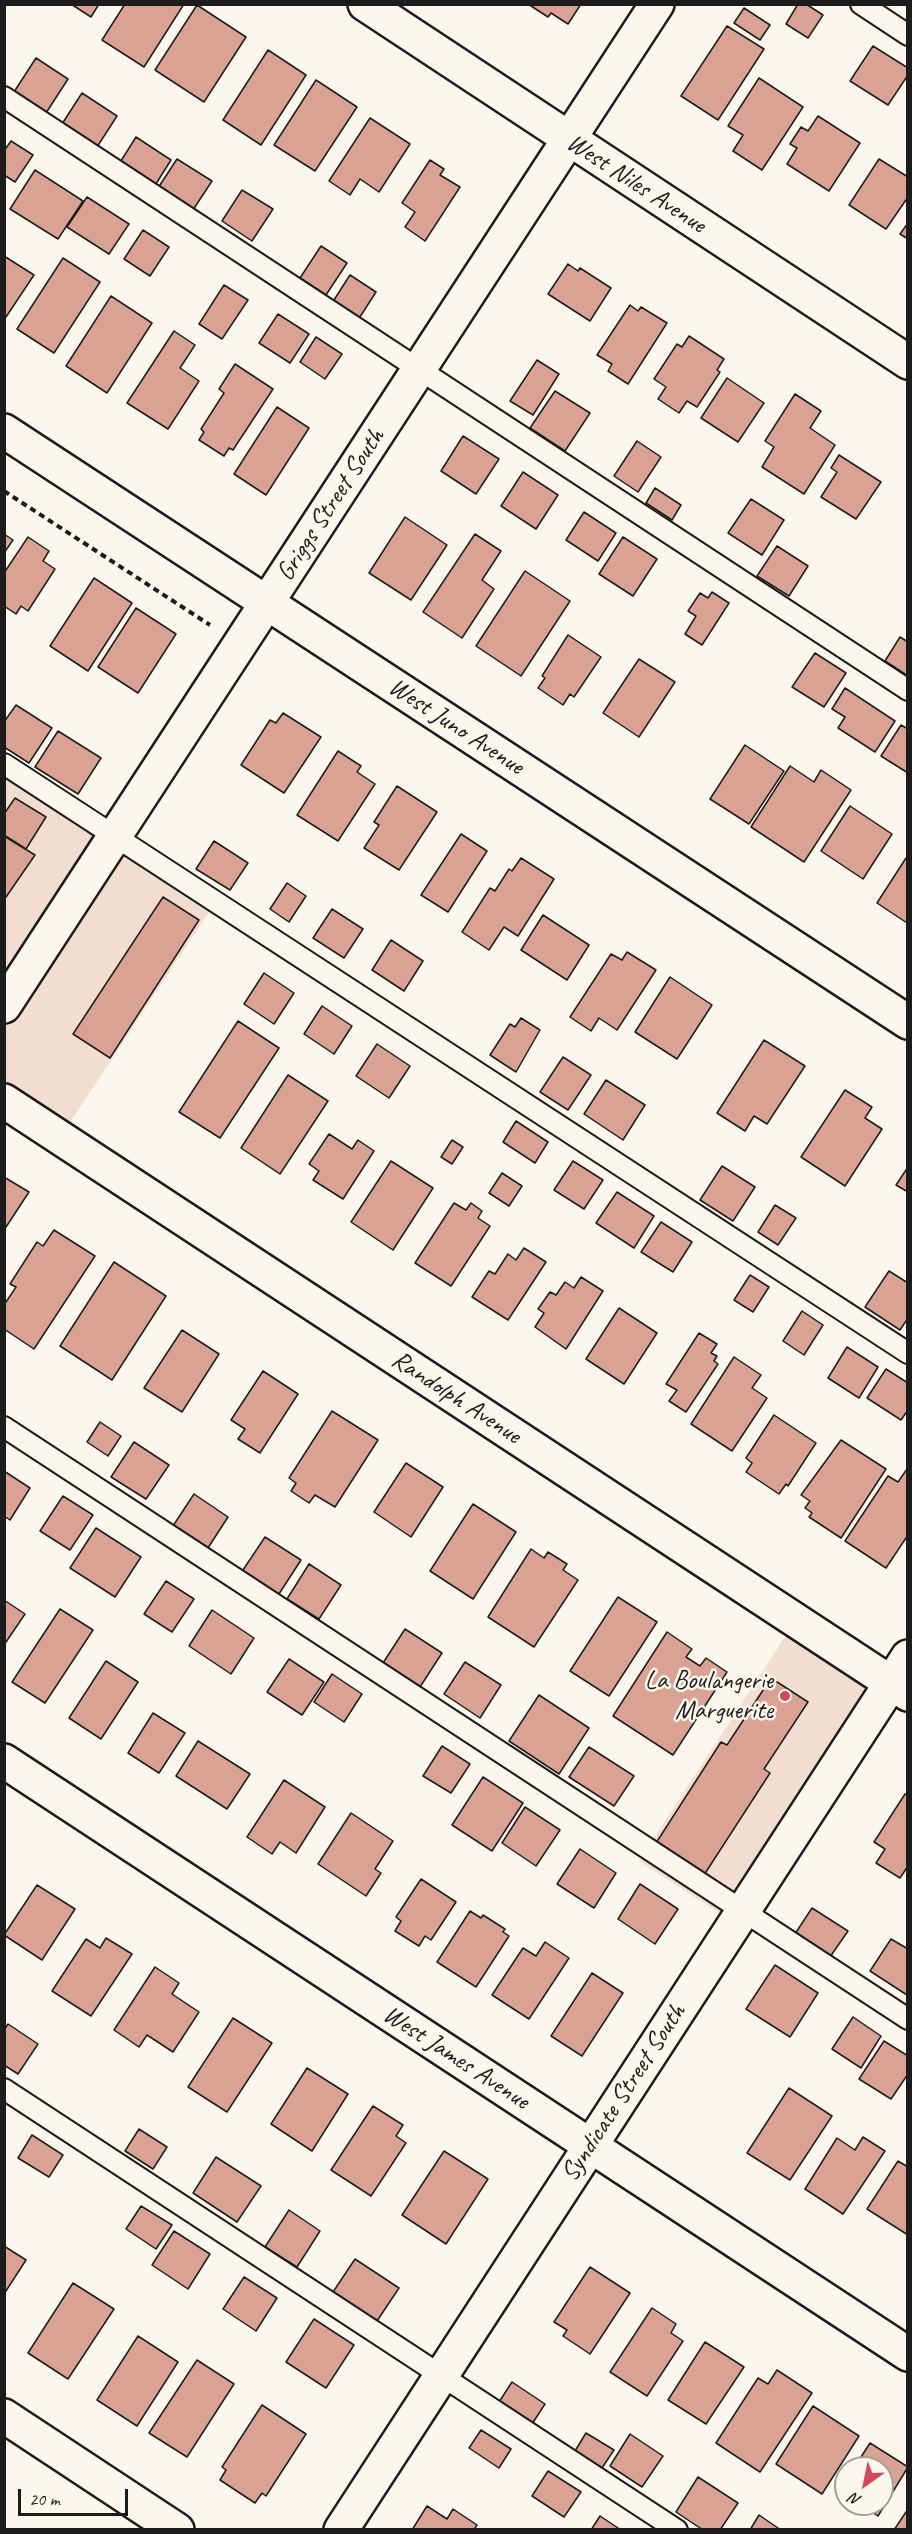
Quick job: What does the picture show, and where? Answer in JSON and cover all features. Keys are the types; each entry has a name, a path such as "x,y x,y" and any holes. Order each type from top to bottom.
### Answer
{"street":[{"name":"West Niles Avenue","path":"365,4 908,362"},
{"name":"Griggs Street South","path":"4,1006 657,4"},
{"name":"West Juno Avenue","path":"4,431 908,1022"},
{"name":"Randolph Avenue","path":"4,1101 902,1678"},
{"name":"Syndicate Street South","path":"341,2529 743,1911 902,1678"},
{"name":"West James Avenue","path":"4,1761 908,2354"},
{"path":"4,2416 177,2529"}],"lane":[{"path":"861,4 908,35"},
{"path":"4,97 908,690"},
{"path":"4,764 908,1353"},
{"path":"4,1427 908,2019"},
{"path":"4,2089 677,2529"}],"path":[{"path":"4,491 214,627"}],"shaded area":[{"path":"4,769 213,906 61,1136 5,1098"},
{"path":"798,1617 899,1679 735,1923 639,1861"}],"building":[{"path":"71,4 99,4 91,17"},
{"path":"125,4 184,4 144,67 102,40"},
{"path":"528,4 581,4 568,24 551,13 548,17"},
{"path":"798,4 806,4 823,15 808,38 786,24"},
{"path":"197,5 246,37 204,102 155,70"},
{"path":"744,8 770,25 760,40 734,23"},
{"path":"727,26 764,49 718,120 681,96"},
{"path":"873,46 908,68 908,75 888,105 850,81"},
{"path":"268,50 306,75 261,145 223,120"},
{"path":"36,58 68,79 46,113 14,92"},
{"path":"759,78 803,107 762,170 733,151 743,135 728,126"},
{"path":"316,80 357,107 315,171 274,145"},
{"path":"82,93 117,116 97,147 62,124"},
{"path":"818,116 860,143 829,191 787,164 797,148 790,144 801,127 808,131"},
{"path":"370,118 410,144 379,192 360,179 350,195 329,181"},
{"path":"136,137 171,160 154,187 119,164"},
{"path":"11,141 33,155 15,182 4,175 4,151"},
{"path":"177,159 212,181 191,213 156,191"},
{"path":"879,159 908,177 908,197 886,229 849,205"},
{"path":"430,160 444,169 440,175 460,187 425,241 405,227 415,212 402,203"},
{"path":"35,170 83,201 58,239 10,209"},
{"path":"242,190 273,209 252,241 222,221"},
{"path":"87,197 129,224 109,254 67,227"},
{"path":"908,223 908,239 900,234"},
{"path":"143,230 169,247 150,276 124,259"},
{"path":"321,246 347,263 326,295 300,278"},
{"path":"4,256 34,275 4,320"},
{"path":"63,258 100,282 54,353 17,329"},
{"path":"568,264 578,271 580,268 611,288 590,321 548,294"},
{"path":"350,275 376,292 358,320 332,303"},
{"path":"224,285 248,300 222,339 199,324"},
{"path":"111,296 152,323 107,393 66,366"},
{"path":"630,305 638,311 641,307 667,323 628,384 608,371 612,364 597,355"},
{"path":"278,314 309,334 290,363 259,343"},
{"path":"174,331 195,345 180,368 199,381 168,429 127,403"},
{"path":"689,336 724,359 717,370 720,372 697,407 687,401 679,413 658,399 666,387 654,379 677,344 682,347"},
{"path":"316,337 342,354 325,379 300,362"},
{"path":"537,360 559,374 533,415 510,401"},
{"path":"235,364 273,389 233,450 229,448 224,456 199,440 204,432 201,429 224,393 219,389"},
{"path":"727,378 764,403 738,442 701,418"},
{"path":"555,391 590,413 565,451 530,428"},
{"path":"795,394 821,411 810,428 835,445 804,494 762,467 774,447 765,441"},
{"path":"277,407 309,428 266,495 234,474"},
{"path":"463,436 499,459 476,494 441,471"},
{"path":"637,441 661,457 638,492 614,476"},
{"path":"839,455 881,482 856,519 821,497 837,472 831,468"},
{"path":"523,472 558,495 536,529 501,506"},
{"path":"655,488 681,505 672,520 646,503"},
{"path":"751,499 784,520 762,555 728,533"},
{"path":"584,512 616,533 598,561 566,540"},
{"path":"405,517 447,545 411,600 369,573"},
{"path":"4,534 13,540 4,553"},
{"path":"475,534 501,551 482,580 494,589 462,638 423,612"},
{"path":"28,537 49,551 43,561 55,569 28,611 21,606 16,614 4,606 4,573"},
{"path":"623,537 657,559 633,596 599,574"},
{"path":"777,546 808,566 789,596 757,576"},
{"path":"525,571 570,601 521,676 476,646"},
{"path":"94,578 132,603 88,671 50,646"},
{"path":"712,592 729,603 702,645 685,634 696,616 688,611 700,593 708,598"},
{"path":"136,608 176,634 138,693 98,667"},
{"path":"568,635 601,657 574,697 570,694 563,705 538,688 545,678 542,676"},
{"path":"900,637 908,642 908,676 885,661"},
{"path":"815,653 846,673 824,707 792,687"},
{"path":"639,659 675,682 639,737 603,713"},
{"path":"845,688 895,721 875,752 838,728 845,717 832,709"},
{"path":"16,705 52,728 29,763 4,747 4,722"},
{"path":"283,713 321,737 284,793 241,765 270,720 276,723"},
{"path":"901,725 908,729 908,773 881,756"},
{"path":"58,731 101,758 78,794 35,767"},
{"path":"745,745 784,771 749,824 710,799"},
{"path":"338,751 361,766 357,772 375,784 338,841 297,815"},
{"path":"790,766 814,782 821,770 851,790 804,862 751,827"},
{"path":"397,786 437,812 399,870 364,848 379,825 374,822"},
{"path":"15,798 46,817 26,849 4,835 4,814"},
{"path":"850,806 892,834 863,879 821,851"},
{"path":"461,834 487,851 448,912 421,895"},
{"path":"4,836 35,855 4,900"},
{"path":"214,841 248,863 230,890 196,869"},
{"path":"521,858 554,879 518,936 504,927 489,950 462,932 490,888 495,891 509,869 512,871"},
{"path":"908,858 907,923 877,903"},
{"path":"287,883 306,896 289,922 270,909"},
{"path":"163,897 199,920 110,1058 73,1034"},
{"path":"332,909 363,929 344,958 313,938"},
{"path":"543,915 589,945 567,980 521,950"},
{"path":"391,940 423,961 404,991 372,970"},
{"path":"627,952 656,970 617,1030 599,1018 591,1031 570,1017 611,954 622,960"},
{"path":"264,973 294,993 274,1024 244,1004"},
{"path":"670,977 712,1005 677,1059 635,1032"},
{"path":"322,1006 352,1026 334,1054 304,1034"},
{"path":"521,1018 540,1030 516,1072 490,1055 510,1024 515,1027"},
{"path":"238,1021 279,1048 220,1138 179,1112"},
{"path":"764,1040 805,1066 767,1124 754,1116 745,1131 717,1113"},
{"path":"377,1044 410,1066 389,1098 356,1076"},
{"path":"563,1057 591,1075 568,1110 540,1092"},
{"path":"288,1075 328,1101 280,1174 241,1148"},
{"path":"606,1080 645,1105 623,1140 584,1114"},
{"path":"845,1090 872,1107 865,1118 882,1129 845,1186 801,1157"},
{"path":"516,1121 548,1142 535,1163 503,1142"},
{"path":"329,1134 352,1149 358,1140 374,1151 343,1199 313,1180 319,1171 309,1164"},
{"path":"452,1140 463,1147 452,1164 441,1157"},
{"path":"391,1161 433,1188 393,1250 351,1222"},
{"path":"573,1161 603,1180 584,1209 554,1190"},
{"path":"722,1166 755,1187 733,1221 700,1200"},
{"path":"908,1167 908,1192 896,1185"},
{"path":"502,1173 522,1186 509,1206 489,1193"},
{"path":"4,1177 29,1192 4,1230"},
{"path":"617,1192 654,1216 634,1248 596,1223"},
{"path":"454,1203 466,1210 471,1203 482,1211 478,1218 490,1226 451,1286 415,1263"},
{"path":"775,1205 796,1218 778,1245 758,1232"},
{"path":"661,1222 692,1242 673,1272 641,1252"},
{"path":"54,1230 95,1256 34,1349 4,1329 4,1305 16,1287 10,1284 37,1242 43,1246"},
{"path":"524,1248 546,1262 508,1320 472,1297 489,1271 495,1274 508,1254 516,1260"},
{"path":"114,1262 166,1296 112,1380 60,1346"},
{"path":"889,1271 908,1283 908,1318 900,1330 865,1307"},
{"path":"750,1275 769,1287 753,1312 734,1300"},
{"path":"581,1277 603,1291 566,1349 535,1327 544,1313 538,1309 550,1292 556,1295 565,1282 574,1288"},
{"path":"619,1308 657,1333 624,1384 586,1359"},
{"path":"802,1311 823,1325 804,1355 783,1341"},
{"path":"182,1330 219,1354 182,1412 144,1388"},
{"path":"699,1333 717,1344 711,1353 717,1356 714,1361 718,1364 686,1412 669,1401 677,1390 666,1384"},
{"path":"847,1347 878,1367 859,1398 828,1378"},
{"path":"734,1357 761,1375 752,1388 767,1398 732,1451 691,1424"},
{"path":"886,1369 908,1383 908,1410 901,1420 867,1398"},
{"path":"263,1371 298,1394 260,1453 238,1439 245,1429 231,1420"},
{"path":"332,1411 378,1440 335,1507 315,1495 309,1503 291,1491 296,1483 289,1478"},
{"path":"774,1415 816,1443 788,1486 786,1484 779,1494 746,1472 752,1463 746,1458"},
{"path":"100,1422 121,1436 108,1456 87,1442"},
{"path":"841,1440 886,1469 841,1538 809,1517 812,1513 805,1508 810,1501 801,1495"},
{"path":"134,1442 169,1465 146,1499 111,1477"},
{"path":"406,1463 443,1487 411,1537 374,1512"},
{"path":"907,1469 908,1535 886,1568 845,1541 888,1476 898,1482"},
{"path":"4,1471 30,1488 10,1520 4,1516"},
{"path":"194,1494 228,1517 206,1551 171,1529"},
{"path":"63,1496 93,1515 70,1550 40,1531"},
{"path":"473,1504 516,1532 473,1599 430,1571"},
{"path":"96,1528 141,1557 115,1597 70,1568"},
{"path":"265,1537 301,1560 277,1597 241,1573"},
{"path":"531,1549 544,1558 548,1552 567,1564 563,1570 578,1580 534,1647 488,1617"},
{"path":"309,1564 341,1585 319,1619 287,1599"},
{"path":"166,1581 194,1599 172,1632 144,1614"},
{"path":"618,1597 657,1622 609,1696 570,1671"},
{"path":"4,1600 25,1614 4,1645"},
{"path":"60,1609 93,1630 45,1703 12,1682"},
{"path":"212,1610 254,1638 231,1674 189,1646"},
{"path":"405,1629 442,1653 420,1687 383,1663"},
{"path":"667,1632 692,1649 686,1657 700,1666 706,1658 727,1672 673,1755 613,1716"},
{"path":"289,1659 324,1682 302,1715 267,1692"},
{"path":"106,1661 138,1682 101,1739 69,1718"},
{"path":"465,1662 501,1685 480,1718 444,1694"},
{"path":"332,1674 362,1694 344,1722 314,1702"},
{"path":"771,1678 808,1702 764,1769 770,1773 704,1875 656,1843 721,1742 727,1745"},
{"path":"539,1695 589,1728 559,1774 509,1741"},
{"path":"153,1713 185,1733 159,1773 128,1753"},
{"path":"198,1741 250,1774 227,1809 176,1776"},
{"path":"442,1746 470,1764 451,1793 423,1776"},
{"path":"589,1747 634,1776 614,1806 569,1777"},
{"path":"483,1777 523,1803 492,1851 452,1825"},
{"path":"284,1780 325,1807 296,1853 280,1842 272,1854 247,1837"},
{"path":"905,1794 908,1796 908,1866 900,1878 876,1863 885,1849 874,1842"},
{"path":"525,1807 560,1830 536,1866 502,1843"},
{"path":"351,1813 393,1841 375,1869 381,1873 366,1896 318,1864"},
{"path":"580,1849 616,1873 594,1908 557,1884"},
{"path":"421,1879 456,1902 431,1940 425,1936 419,1946 395,1931 401,1921 396,1917"},
{"path":"640,1884 678,1909 655,1944 618,1919"},
{"path":"37,1885 75,1909 42,1960 4,1935"},
{"path":"812,1908 848,1931 830,1957 795,1934"},
{"path":"470,1911 481,1918 483,1915 505,1929 503,1932 509,1936 476,1987 437,1962"},
{"path":"106,1938 132,1954 91,2016 52,1991 86,1939 100,1948"},
{"path":"891,1939 908,1949 907,1995 870,1971"},
{"path":"545,1942 569,1958 529,2019 492,1995 523,1948 536,1956"},
{"path":"775,1965 818,1993 790,2037 746,2009"},
{"path":"155,1967 179,1983 172,1994 199,2012 173,2052 147,2035 139,2047 114,2030"},
{"path":"592,1973 623,1993 582,2056 551,2036"},
{"path":"853,2017 881,2036 861,2068 832,2049"},
{"path":"233,2018 272,2043 227,2112 188,2087"},
{"path":"8,2024 38,2044 18,2074 4,2065 4,2030"},
{"path":"884,2041 908,2056 908,2074 891,2099 859,2079"},
{"path":"307,2068 348,2094 312,2151 271,2124"},
{"path":"789,2088 832,2116 790,2180 747,2153"},
{"path":"373,2106 403,2125 396,2136 406,2143 371,2196 331,2170"},
{"path":"139,2129 167,2147 153,2169 125,2151"},
{"path":"32,2135 63,2155 49,2177 18,2158"},
{"path":"863,2137 885,2151 843,2214 805,2189 837,2138 855,2150"},
{"path":"444,2151 488,2179 446,2244 402,2215"},
{"path":"216,2157 261,2186 237,2222 193,2193"},
{"path":"898,2161 908,2167 908,2235 867,2209"},
{"path":"141,2206 172,2225 156,2249 126,2229"},
{"path":"289,2210 320,2231 297,2267 265,2247"},
{"path":"174,2231 210,2254 188,2289 152,2265"},
{"path":"4,2246 26,2260 4,2294"},
{"path":"355,2259 399,2288 377,2321 333,2292"},
{"path":"590,2267 630,2293 590,2354 563,2336 567,2330 554,2322"},
{"path":"244,2277 277,2298 256,2331 223,2309"},
{"path":"73,2283 114,2309 68,2379 28,2353"},
{"path":"652,2308 676,2324 671,2333 683,2341 647,2396 610,2372"},
{"path":"314,2319 354,2345 326,2388 286,2362"},
{"path":"138,2336 178,2362 137,2426 97,2400"},
{"path":"705,2342 744,2367 706,2424 668,2400"},
{"path":"197,2360 234,2384 187,2457 149,2433"},
{"path":"777,2370 812,2393 760,2472 716,2443 758,2378 768,2384"},
{"path":"512,2382 545,2404 532,2424 499,2402"},
{"path":"262,2405 306,2434 266,2496 262,2493 255,2503 220,2480 226,2470 222,2467"},
{"path":"813,2406 859,2436 846,2456 834,2456 834,2475 822,2494 776,2464"},
{"path":"481,2430 511,2449 499,2468 469,2448"},
{"path":"586,2433 614,2450 602,2468 575,2451"},
{"path":"630,2434 663,2456 642,2487 610,2466"},
{"path":"870,2443 891,2456 862,2456"},
{"path":"894,2458 908,2467 894,2490"},
{"path":"548,2471 581,2492 564,2517 532,2496"},
{"path":"698,2477 738,2503 720,2530 703,2530 676,2512"},
{"path":"427,2506 447,2519 453,2509 477,2525 474,2530 412,2530"},
{"path":"908,2509 908,2530 894,2530"},
{"path":"759,2515 781,2530 750,2530"},
{"path":"600,2516 621,2530 591,2530"}],"place":[{"name":"La Boulangerie Marguerite","path":"785,1696"}]}
